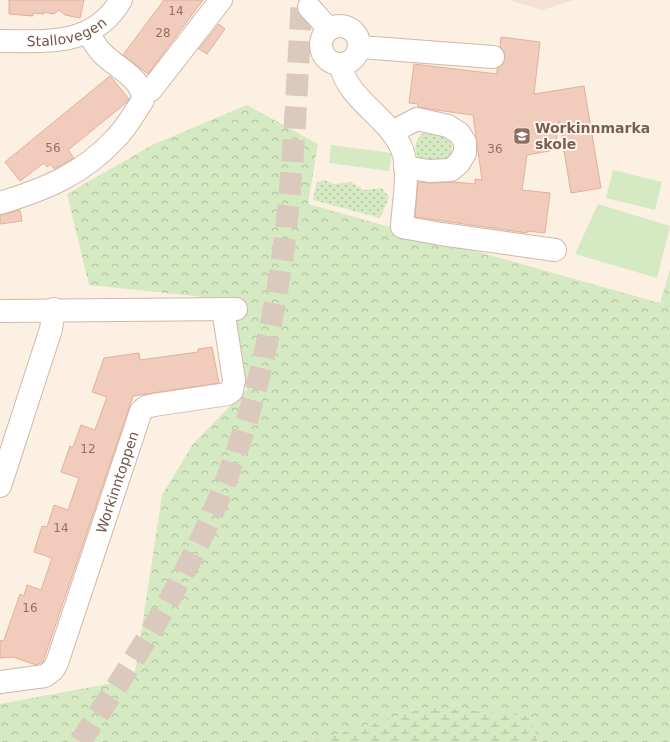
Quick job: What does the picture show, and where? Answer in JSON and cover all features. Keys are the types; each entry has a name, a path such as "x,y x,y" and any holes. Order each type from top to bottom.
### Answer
{"street":[{"name":"Stallovegen","path":"0,41 54,41 71,38 88,32 108,17 121,0"},
{"path":"143,94 151,90 221,0"},
{"path":"308,2 329,29"},
{"path":"341,26 353,30 357,35 360,47 355,58 351,61 340,64 329,60 322,50 322,39 329,29 341,26"},
{"path":"0,203 38,190 69,177 118,137 143,100 143,94 139,85 101,52 88,32"},
{"path":"360,47 493,57"},
{"path":"340,64 350,88 392,132 402,148 405,167 402,227 555,250"},
{"path":"392,132 416,119 448,126 460,133 465,142 465,153 459,163 451,170 429,171 405,167"},
{"path":"0,310 54,309 51,329 0,486"},
{"name":"Workinntoppen","path":"0,682 45,676 53,670 57,663 142,412 146,407 154,405 228,394 232,391 234,380 229,309 54,309"}],"shaded area":[{"path":"509,0 574,0 542,10"}],"green space":[{"path":"247,105 318,144 308,204 660,303 670,269 670,742 538,742 529,716 360,728 311,742 0,742 0,704 134,679 162,495 193,444 247,389 232,300 89,285 67,194 152,145"},
{"path":"431,129 451,140 452,152 446,162 420,161 417,156 416,142 422,134"},
{"path":"331,145 392,153 389,171 329,163"},
{"path":"613,170 662,182 655,210 606,198"},
{"path":"324,180 334,184 351,182 364,190 382,188 389,197 380,218 313,200 316,183"},
{"path":"598,204 670,226 657,278 575,254"},
{"path":"429,707 529,716 538,742 311,742"}],"building":[{"path":"9,0 84,0 80,18 65,15 59,10 54,14 44,12 44,14 33,13 33,16 9,14"},
{"path":"164,0 203,0 148,74 123,55"},
{"path":"219,24 225,29 207,54 199,49"},
{"name":"Workinnmarka skole","path":"501,37 540,42 534,94 584,86 601,188 571,193 559,121 555,150 527,155 522,190 550,193 545,233 527,231 527,233 415,217 418,182 454,182 475,184 475,179 482,180 473,115 418,107 418,104 409,103 414,64 497,74 497,69 503,64 505,58 504,52 500,47"},
{"path":"110,76 129,99 126,103 68,150 74,158 54,169 51,164 47,167 44,163 20,181 5,162"},
{"path":"20,210 22,221 0,224 0,215"},
{"path":"212,347 219,383 133,396 43,662 36,665 13,657 0,658 0,641 4,640 20,594 24,596 27,585 41,590 52,558 34,552 42,526 47,527 54,505 68,510 79,478 61,472 70,446 73,447 81,425 95,430 107,397 92,392 104,358 139,353 140,360 198,352 198,349"}],"tunnel":[{"path":"80,742 156,624 173,593 205,531 240,443 270,331 285,239 292,171 302,0"}],"place":[{"name":"Workinnmarka skole","path":"522,136"}]}
